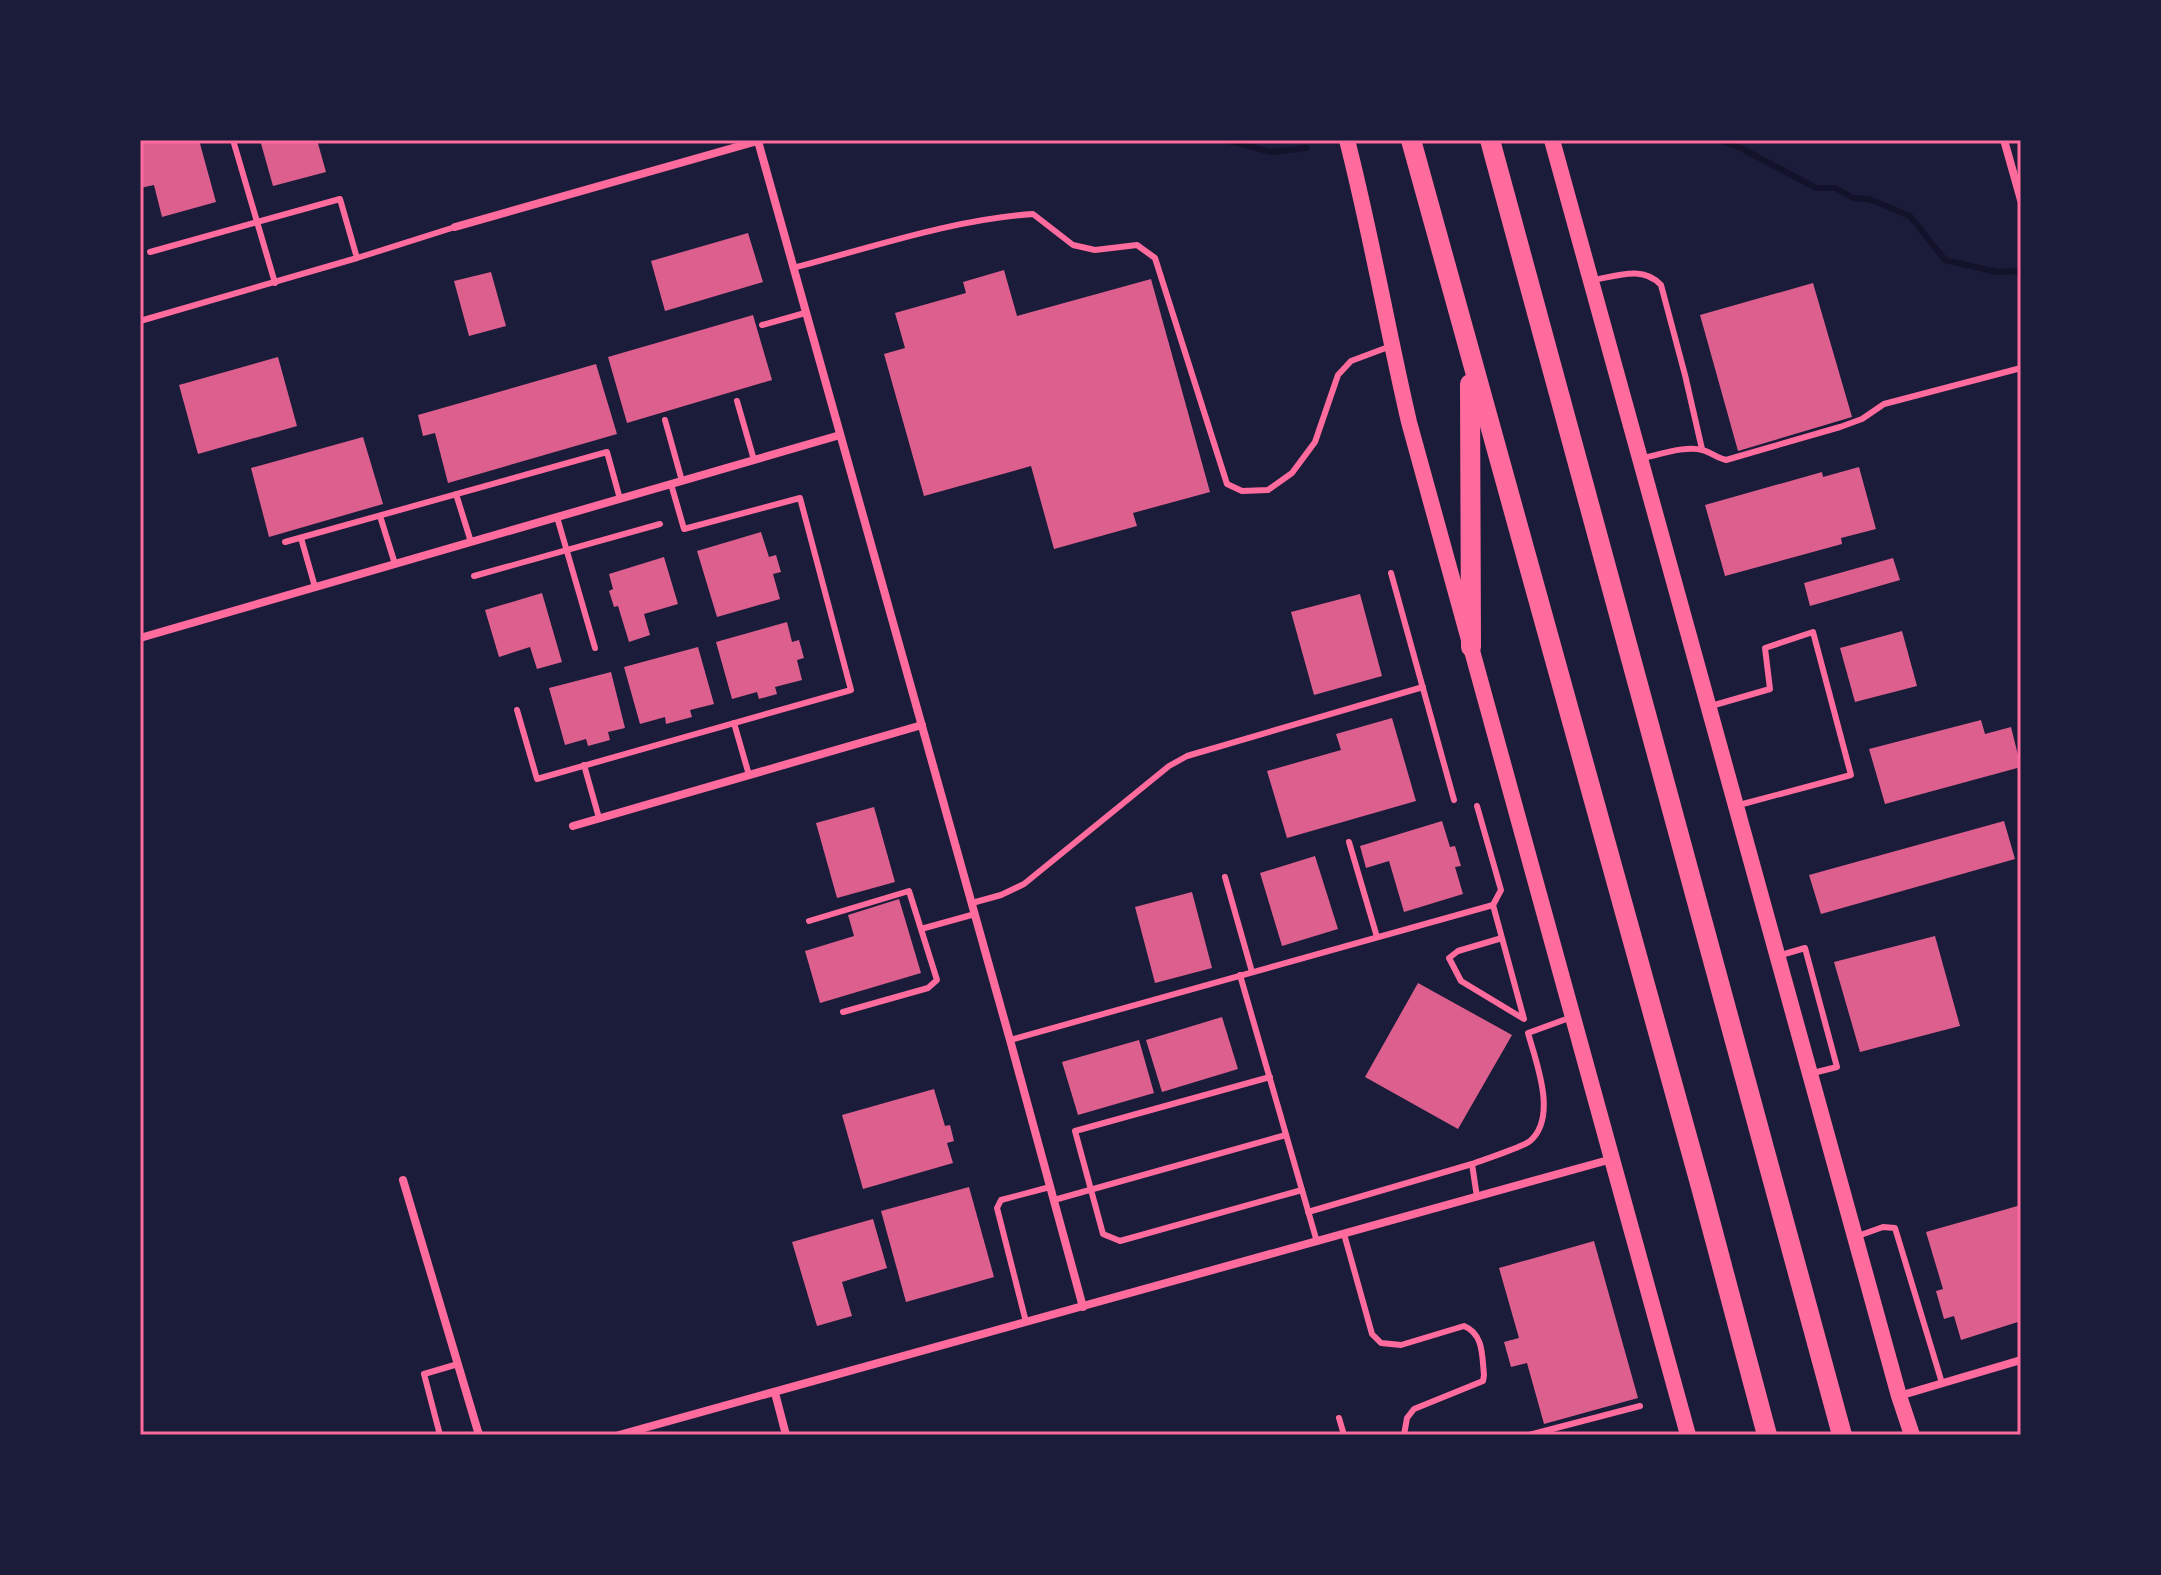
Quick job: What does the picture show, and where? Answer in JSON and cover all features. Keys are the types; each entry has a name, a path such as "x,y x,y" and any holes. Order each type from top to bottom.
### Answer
{"highway":[{"path":"1411,140 1767,1435"},
{"path":"1490,140 1842,1435"},
{"path":"1469,356 1471,647"}],"main road":[{"path":"1347,140 1409,422 1688,1435"},
{"path":"1552,140 1912,1435"}],"street":[{"path":"2004,140 2021,200"},
{"path":"455,227 760,141 805,313 1083,1307"},
{"path":"140,638 840,435"},
{"path":"573,826 922,725"},
{"path":"619,1435 1613,1159"},
{"path":"403,1180 479,1435"},
{"path":"1899,1396 2021,1360"},
{"path":"775,1393 786,1435"}],"lane":[{"path":"233,140 275,283"},
{"path":"150,252 340,199 357,258"},
{"path":"793,268 966,223 1033,214 1073,245 1095,250 1137,245 1155,258 1227,484 1242,491 1268,490 1292,473 1315,442 1338,375 1351,361 1391,346"},
{"path":"140,321 455,227"},
{"path":"1591,281 1647,273 1661,285 1702,449"},
{"path":"762,325 805,313"},
{"path":"1640,459 1702,449 1718,459 1726,460 1840,427 1862,419 1884,404 2021,368"},
{"path":"737,401 754,460"},
{"path":"665,420 682,481"},
{"path":"285,542 607,452 620,499"},
{"path":"517,710 537,779 851,690 800,498 684,529 671,484"},
{"path":"456,494 471,542"},
{"path":"380,516 395,564"},
{"path":"557,517 595,648"},
{"path":"474,576 660,524"},
{"path":"301,538 315,587"},
{"path":"1391,573 1454,800"},
{"path":"1708,707 1770,689 1765,648 1813,632 1851,775 1736,806"},
{"path":"972,903 1001,895 1024,884 1169,766 1187,756 1423,687"},
{"path":"734,723 749,775"},
{"path":"584,765 599,818"},
{"path":"1308,1212 1472,1164 1530,1141 1541,1125 1544,1091 1493,905 1501,890 1477,806"},
{"path":"1349,842 1377,937"},
{"path":"1225,877 1252,972"},
{"path":"809,921 909,891 937,980 928,988 843,1012"},
{"path":"1010,1040 1493,905"},
{"path":"921,929 975,914"},
{"path":"1502,938 1458,951 1449,958 1461,981 1524,1019"},
{"path":"1777,956 1805,948 1837,1067 1810,1074"},
{"path":"1240,975 1317,1242"},
{"path":"1528,1033 1573,1016"},
{"path":"1270,1077 1075,1131 1103,1234 1120,1241 1302,1190"},
{"path":"1054,1200 1286,1135"},
{"path":"1472,1164 1477,1197"},
{"path":"1026,1322 997,1208 1001,1200 1050,1187"},
{"path":"1855,1237 1883,1227 1895,1228 1942,1383"},
{"path":"1344,1234 1372,1334 1381,1343 1401,1345 1464,1326 1473,1329 1480,1340 1483,1381 1414,1409 1407,1418 1404,1435"},
{"path":"440,1435 424,1374 458,1364"},
{"path":"1529,1435 1640,1406"},
{"path":"1339,1418 1344,1435"}],"building":[{"path":"140,140 199,140 216,202 162,217 154,185 140,188"},
{"path":"260,140 317,140 326,172 273,186"},
{"path":"748,233 763,282 665,311 651,261"},
{"path":"1004,270 1017,316 1151,279 1210,492 1133,513 1137,526 1054,549 1031,466 924,496 884,354 905,348 895,313 966,293 963,282"},
{"path":"491,272 506,326 469,336 454,281"},
{"path":"1813,283 1852,417 1738,451 1700,315"},
{"path":"753,315 772,380 627,423 608,357"},
{"path":"278,357 297,426 198,454 179,385"},
{"path":"596,364 617,434 448,483 435,433 423,436 418,415"},
{"path":"363,437 383,504 269,537 251,468"},
{"path":"1859,467 1876,529 1841,538 1842,544 1725,576 1705,505 1822,472 1823,477"},
{"path":"761,532 769,557 776,555 781,572 773,574 780,599 717,617 697,551"},
{"path":"664,557 678,604 644,614 650,635 629,642 618,606 614,607 609,591 613,589 609,574"},
{"path":"1893,558 1900,580 1810,606 1804,583"},
{"path":"542,593 562,662 537,669 530,647 499,657 485,610"},
{"path":"1360,594 1382,676 1314,695 1291,612"},
{"path":"787,622 792,642 799,640 804,658 797,660 802,680 775,687 777,694 759,699 757,692 732,699 716,642"},
{"path":"1902,631 1917,686 1855,702 1840,648"},
{"path":"698,647 714,704 690,710 692,717 666,724 665,717 640,724 624,667"},
{"path":"611,672 625,728 608,732 610,740 588,746 586,739 565,745 549,688"},
{"path":"1392,718 1416,801 1287,838 1267,771 1341,750 1336,734"},
{"path":"1981,720 1985,734 2011,727 2021,767 1885,804 1869,749"},
{"path":"874,807 895,882 837,898 816,823"},
{"path":"1442,821 1450,847 1455,846 1461,866 1455,867 1463,894 1404,912 1389,861 1366,868 1360,846"},
{"path":"2004,821 2015,859 1821,914 1809,875"},
{"path":"1315,856 1338,929 1282,946 1260,873"},
{"path":"1192,892 1212,968 1155,983 1135,907"},
{"path":"899,899 921,973 820,1003 805,951 854,936 848,915"},
{"path":"1935,936 1960,1026 1860,1052 1834,962"},
{"path":"1418,983 1512,1035 1458,1129 1365,1077"},
{"path":"1222,1017 1238,1069 1162,1092 1146,1040"},
{"path":"1139,1040 1154,1093 1078,1115 1062,1062"},
{"path":"934,1089 945,1126 950,1125 954,1141 947,1143 953,1163 863,1189 842,1115"},
{"path":"969,1187 994,1277 906,1302 881,1211"},
{"path":"2021,1205 2021,1321 1961,1340 1954,1316 1944,1319 1936,1291 1943,1289 1926,1232"},
{"path":"873,1219 887,1268 842,1282 852,1316 817,1326 792,1242"},
{"path":"1594,1241 1638,1398 1544,1424 1527,1363 1511,1367 1504,1342 1519,1338 1499,1268"}],"waterway":[{"path":"1225,140 1272,152 1306,148"},
{"path":"1718,140 1741,148 1816,188 1835,188 1853,198 1869,199 1910,216 1945,260 1997,272 2019,271"}]}
